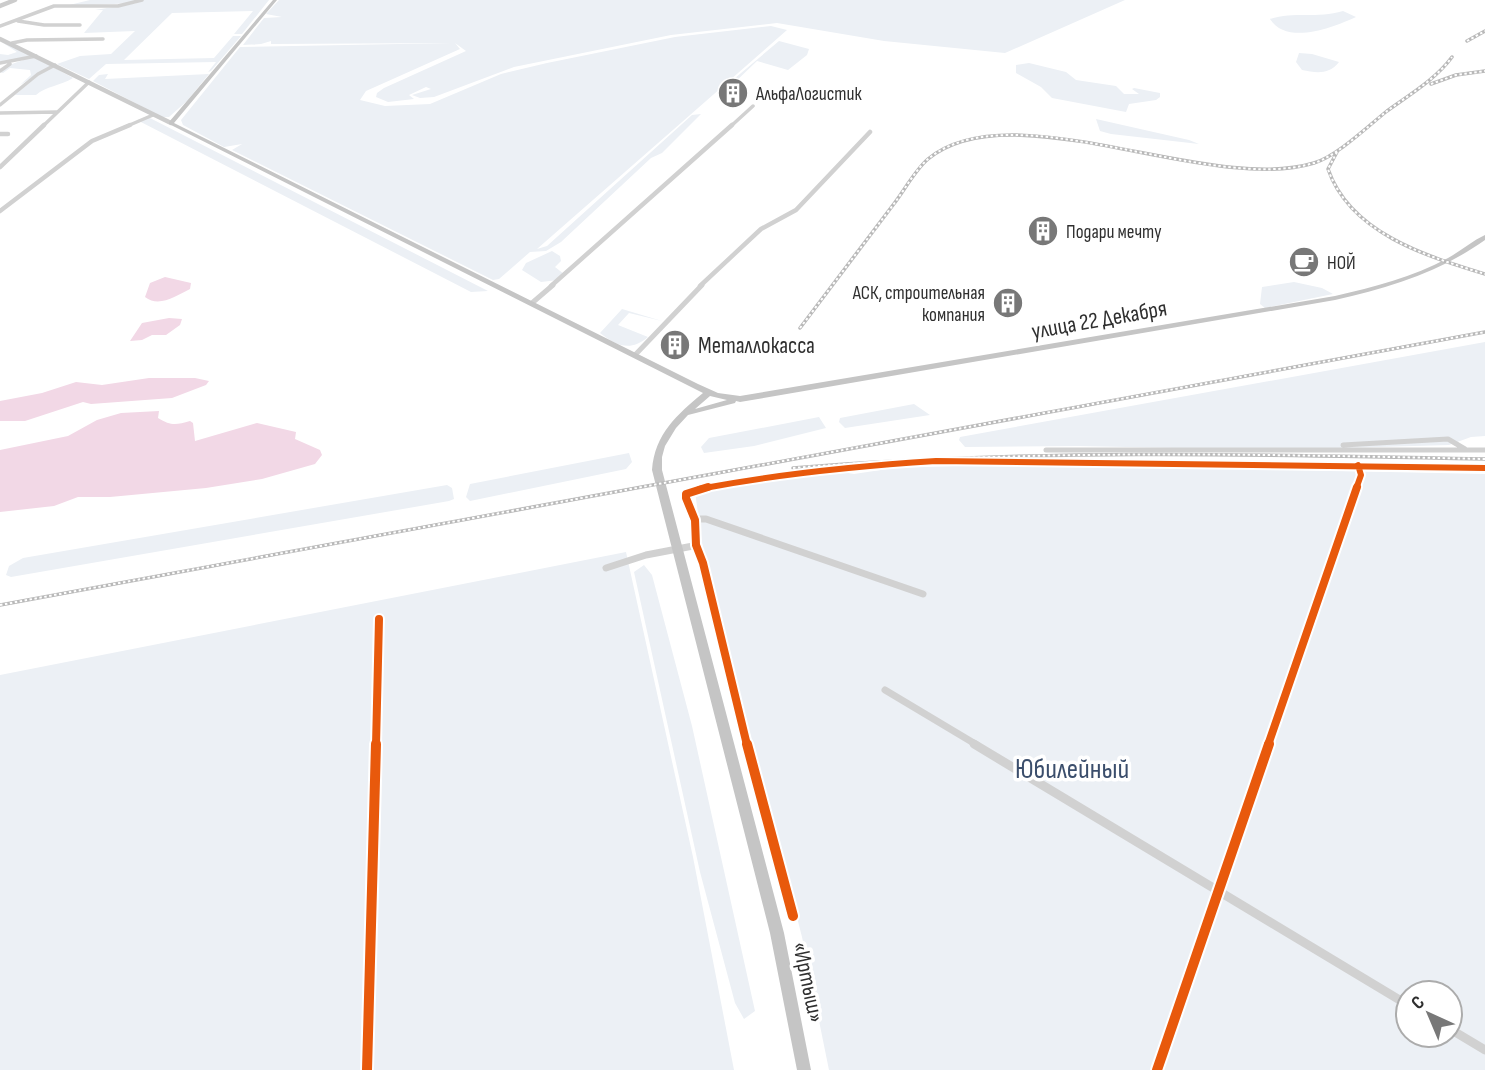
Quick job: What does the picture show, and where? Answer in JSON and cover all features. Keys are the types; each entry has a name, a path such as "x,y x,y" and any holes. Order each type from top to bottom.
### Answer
{"main road":[{"path":"0,6 15,0"},
{"path":"0,39 172,123 274,1"},
{"name":"улица 22 Декабря","path":"172,123 681,379 709,392 740,399 1327,300 1409,278 1462,253 1485,237"},
{"path":"680,418 691,400 689,387 681,379"},
{"name":"«Иртыш»","path":"709,392 680,418 664,437 658,449 657,462 676,549 777,933 804,1070"},
{"path":"680,418 701,409 740,399"}],"street":[{"path":"0,26 54,6 118,6 142,0"},
{"path":"16,21 41,25 80,25"},
{"path":"12,43 31,40 103,39"},
{"path":"0,63 12,63 36,56"},
{"path":"0,71 12,63"},
{"path":"0,105 38,74 55,65"},
{"path":"0,167 89,82"},
{"path":"532,303 752,106"},
{"path":"0,113 57,111"},
{"path":"0,211 92,141 131,122 153,115"},
{"path":"635,355 696,289 761,229 796,210 870,132"},
{"path":"0,134 8,134"},
{"path":"1343,444 1447,439 1466,450"},
{"path":"1046,450 1485,450"},
{"path":"793,916 754,773 704,563 694,546 695,519 685,501 686,494 692,490 733,481 850,466 1016,460 1485,468"},
{"path":"1157,1070 1361,475 1357,465"},
{"path":"695,519 706,519 923,594"},
{"path":"606,568 636,557 694,546"},
{"path":"367,1070 379,619"},
{"path":"885,690 1394,996"},
{"path":"1464,1038 1485,1050"}],"green space":[{"path":"90,0 269,0 242,34 234,34 253,11 172,13 124,60 214,58 233,36 241,36 211,71 208,72 216,62 106,64 89,79 57,64 80,56 111,54 135,31 84,33 103,10 95,10 137,3 65,6"},
{"path":"279,0 1125,0 1005,53 884,41 777,23 671,35 514,67 434,97 420,98 412,95 431,89 426,87 409,95 414,99 388,102 376,97 384,88 466,51 455,43 460,49 366,91 360,100 385,106 430,104 501,74 547,63 675,37 771,26 787,30 537,249 547,246 692,115 701,114 662,153 651,158 561,242 546,251 530,252 499,279 493,280 232,150 242,144 224,147 183,125 181,120 240,47 452,43 271,44 271,41 243,45 264,18 282,17 266,14"},
{"path":"1343,11 1356,17 1311,32 1288,31 1278,27 1270,19 1324,15"},
{"path":"0,41 51,66 20,85 31,75 30,70 10,68 0,72 26,59 0,63 0,54 17,52"},
{"path":"779,41 809,49 807,55 788,70 757,61 731,86 728,84"},
{"path":"1299,53 1339,62 1327,71 1302,70 1296,62"},
{"path":"1029,63 1066,72 1076,80 1116,86 1124,94 1139,94 1132,89 1134,88 1160,93 1160,97 1129,104 1126,112 1052,98 1041,87 1016,73 1016,65"},
{"path":"53,67 73,78 36,95 15,95 40,74"},
{"path":"108,74 105,79 209,74 187,101 169,117 162,117 93,81 99,75"},
{"path":"148,117 488,291 471,292 137,120"},
{"path":"1096,119 1199,144 1111,134 1100,131"},
{"path":"552,251 560,256 561,261 555,267 564,274 558,280 541,282 522,270 526,263"},
{"path":"1294,282 1322,288 1333,294 1265,308 1260,304 1262,287"},
{"path":"622,309 662,321 629,313 618,325 648,337 635,345 624,346 600,333"},
{"path":"1485,342 1485,436 1471,437 1449,445 1275,450 1079,446 965,447 959,440 960,437"},
{"path":"914,404 930,415 845,428 839,422 840,418"},
{"path":"819,417 826,428 754,446 704,453 701,447 709,438"},
{"path":"629,453 632,462 626,469 470,501 466,497 470,484"},
{"name":"Юбилейный","path":"1017,464 1485,474 1485,1070 829,1070 802,937 703,549 695,492 836,471 854,474 894,468"},
{"path":"447,485 452,488 454,499 449,501 11,577 6,575 9,566 23,558"},
{"path":"626,552 693,857 734,1070 0,1070 0,675"},
{"path":"644,565 652,575 692,726 755,1011 744,1019 735,1003 700,872 634,572"}],"shaded area":[{"path":"165,277 191,283 190,289 162,301 145,297 150,283"},
{"path":"169,318 182,319 180,325 166,335 152,335 142,340 130,341 142,323"},
{"path":"149,378 195,378 209,381 206,385 172,398 91,404 83,402 25,421 0,421 0,401 42,393 76,382 102,385"},
{"path":"159,411 158,418 170,424 190,421 193,423 195,441 257,423 296,432 295,439 320,450 322,455 315,464 262,479 206,488 110,497 78,497 54,506 0,512 0,450 68,436 97,420 121,413"}],"railway":[{"path":"1467,41 1485,31"},
{"path":"800,328 923,164 964,141 1009,135 1059,138 1221,166 1271,169 1314,163 1352,140 1430,80 1452,57"},
{"path":"1431,84 1456,75 1485,71"},
{"path":"1337,152 1328,169 1339,191 1354,210 1372,226 1415,250 1485,274"},
{"path":"0,605 1485,332"},
{"path":"793,468 1053,455 1485,459"}],"cycle path":[{"path":"793,916 754,773 703,563 697,550 695,520 686,498 686,494 692,490 775,475 850,466 936,461 1485,468"},
{"path":"1157,1070 1361,475 1358,465"},
{"path":"367,1070 379,619"}],"place":[{"name":"АльфаЛогистик","path":"733,93"},
{"name":"Подари мечту","path":"1043,231"},
{"name":"НОЙ","path":"1304,262"},
{"name":"АСК, строительная компания","path":"1008,303"},
{"name":"Металлокасса","path":"675,345"}]}
